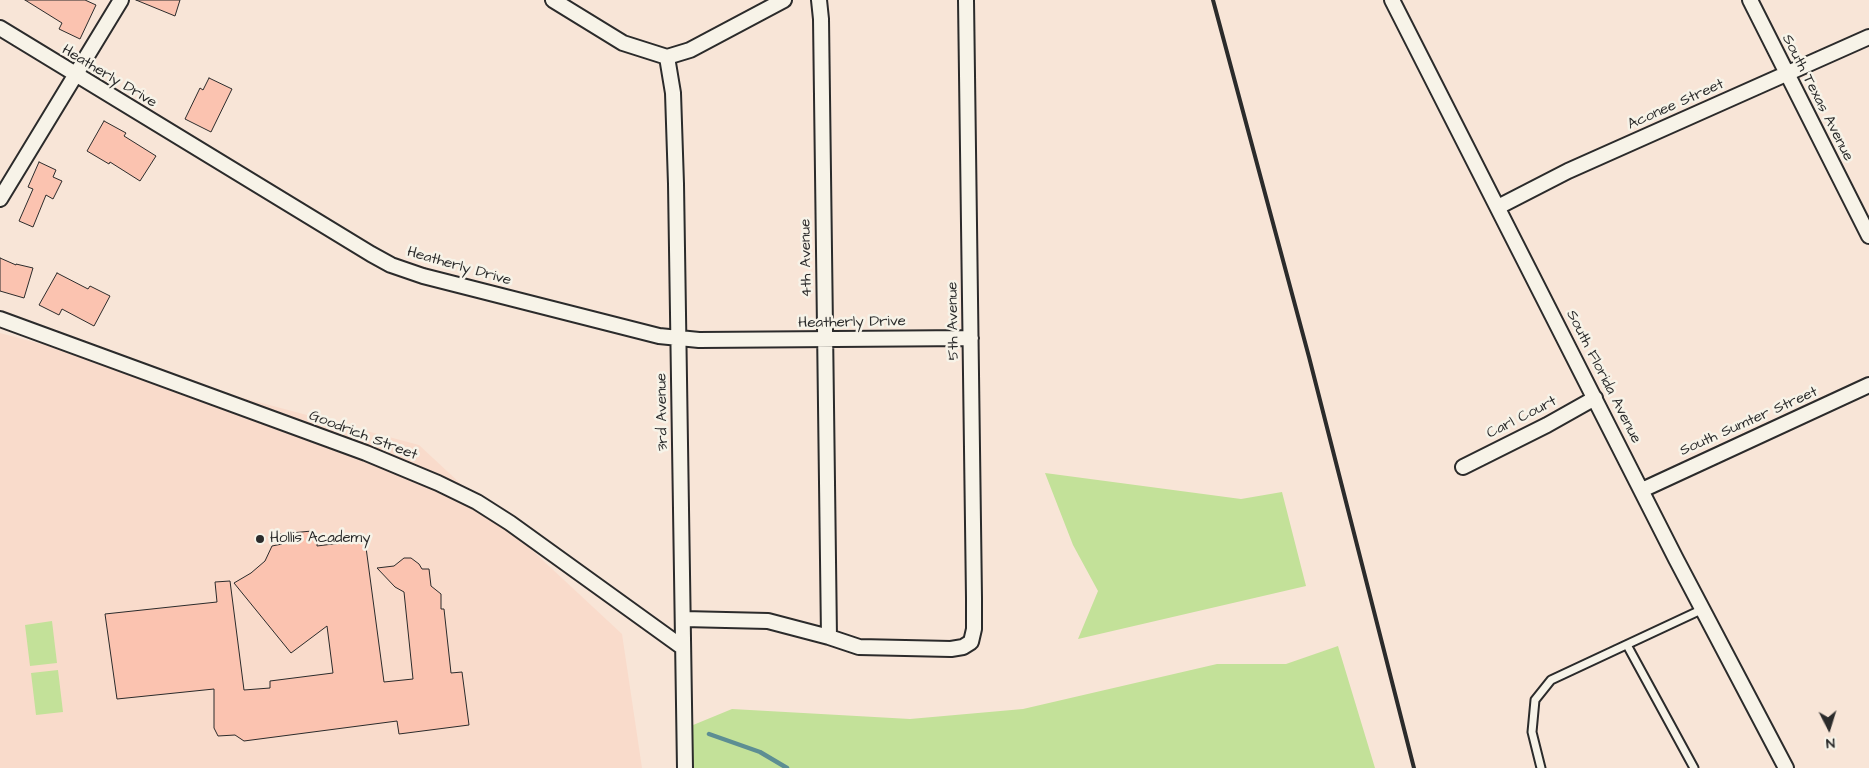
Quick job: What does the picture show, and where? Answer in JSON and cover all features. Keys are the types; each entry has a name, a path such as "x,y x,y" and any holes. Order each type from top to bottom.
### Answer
{"street":[{"path":"0,199 121,0"},
{"path":"553,0 624,43 667,57 690,50 784,0"},
{"name":"4th Avenue","path":"819,0 821,19 829,636"},
{"name":"5th Avenue","path":"829,636 859,647 951,649 963,648 971,642 974,630 966,0"},
{"name":"South Florida Avenue","path":"1392,0 1786,768"},
{"name":"South Texas Avenue","path":"1750,0 1869,236"},
{"name":"Heatherly Drive","path":"0,28 74,75 371,254 391,265 423,276 638,332 678,338 699,340 971,338"},
{"name":"Aconee Street","path":"1498,207 1568,171 1869,37"},
{"name":"3rd Avenue","path":"667,57 674,93 685,768"},
{"name":"Goodrich Street","path":"0,319 366,453 478,502 682,647"},
{"name":"South Sumter Street","path":"1642,490 1869,385"},
{"name":"Carl Court","path":"1463,467 1595,398"},
{"path":"684,619 768,621 829,636"}],"lane":[{"path":"1541,768 1532,732 1535,700 1551,680 1703,609"},
{"path":"1627,645 1694,768"}],"shaded area":[{"name":"Hollis Academy","path":"0,333 419,445 622,634 642,768 0,768"}],"green space":[{"path":"1045,473 1241,499 1282,492 1306,586 1078,639 1098,591 1073,545"},
{"path":"52,621 57,663 30,666 25,625"},
{"path":"1338,646 1375,768 692,768 681,730 732,709 910,719 1023,709 1217,664 1286,664"},
{"path":"58,670 63,712 36,715 31,673"}],"building":[{"path":"25,0 85,0 96,5 80,39 59,29 62,23"},
{"path":"136,0 180,0 175,16"},
{"path":"209,78 232,89 211,132 185,119 200,88 203,90"},
{"path":"104,121 126,133 124,136 156,156 140,181 110,162 109,164 87,151"},
{"path":"39,162 56,170 53,177 62,181 53,199 46,195 33,227 19,221 33,189 28,187"},
{"path":"0,258 16,265 33,268 24,298 0,291"},
{"path":"57,273 88,289 90,286 110,296 94,326 62,309 59,315 39,305"},
{"path":"312,531 313,539 317,540 317,546 365,540 384,682 413,679 404,592 395,587 377,568 394,566 404,558 411,558 422,569 429,569 431,586 441,594 441,609 444,609 451,673 462,672 469,725 399,734 397,721 244,741 235,735 218,736 214,728 214,689 117,699 105,614 217,602 215,582 230,581 244,690 270,688 270,681 333,673 327,626 291,653 234,583 251,573 265,561 272,546 282,544 280,534"}],"waterway":[{"path":"709,734 760,752 787,768"}],"railway":[{"path":"1213,0 1309,357 1414,768"}],"place":[{"name":"Hollis Academy","path":"260,539"}]}
